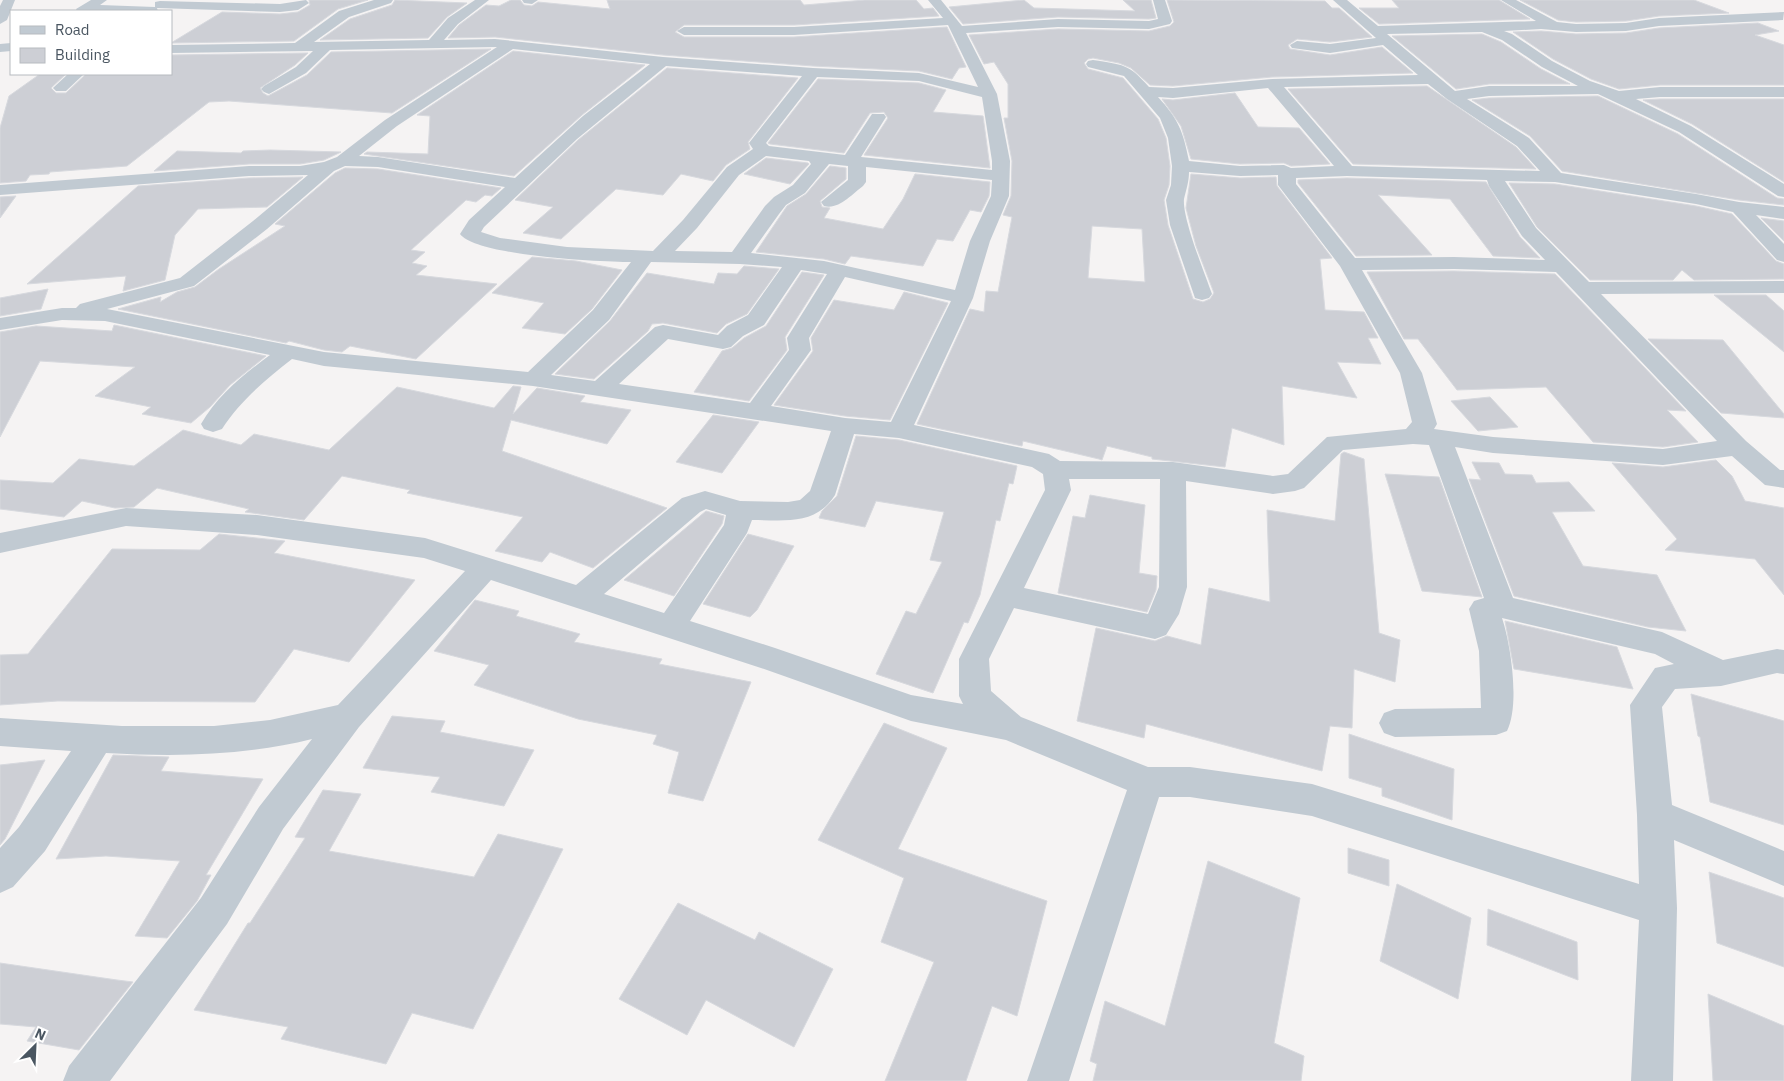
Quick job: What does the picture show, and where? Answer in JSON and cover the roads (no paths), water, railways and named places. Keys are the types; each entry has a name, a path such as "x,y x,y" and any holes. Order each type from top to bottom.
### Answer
{"street":[{"path":"0,20 8,0"},
{"path":"100,0 82,9 280,8 293,7 306,2"},
{"path":"154,9 176,0"},
{"path":"298,47 344,14 387,0"},
{"path":"434,43 453,21 483,0"},
{"path":"898,430 963,298 980,242 1000,196 1001,161 989,94 954,26 934,0"},
{"path":"684,31 794,31 1058,23 1149,25 1165,21 1159,0"},
{"path":"1339,0 1452,96 1523,142 1555,177"},
{"path":"1507,0 1554,26"},
{"path":"283,24 306,2"},
{"path":"1747,3 1784,16"},
{"path":"1373,30 1482,28 1510,32 1541,25 1576,28 1626,27 1659,22 1784,16"},
{"path":"1510,32 1547,64 1585,84 1612,94 1685,129 1775,180 1784,192"},
{"path":"223,48 257,35"},
{"path":"1297,45 1310,48 1334,48 1385,40"},
{"path":"172,49 434,43 510,45 663,61 813,72 919,77 989,94"},
{"path":"0,324 62,314 187,282 391,123 510,45"},
{"path":"270,89 301,70 326,46"},
{"path":"663,61 613,98 549,154 476,224 470,234 482,240 534,250 651,258 738,258 795,264 839,271 963,298"},
{"path":"1093,64 1120,69 1129,74 1168,117 1176,138 1181,166 1180,185 1175,200 1178,225 1202,294"},
{"path":"813,72 757,144 763,150 776,153 1000,176"},
{"path":"60,88 76,75"},
{"path":"1144,91 1174,93 1272,84 1432,79"},
{"path":"1272,84 1347,171"},
{"path":"1452,96 1489,92 1612,94 1784,92"},
{"path":"852,161 878,117"},
{"path":"533,379 601,315 651,258 690,224 733,171 763,150"},
{"path":"885,164 896,151"},
{"path":"738,258 780,201 799,189 822,164 814,157"},
{"path":"830,202 858,182 858,170 852,161"},
{"path":"0,190 249,171 300,171 336,164 378,162 519,184"},
{"path":"1181,166 1240,171 1284,170 1287,173 1347,171 1555,177 1696,199 1739,208 1784,213"},
{"path":"1287,173 1285,175 1287,185 1349,264 1411,373 1425,424 1426,437 1502,607"},
{"path":"1496,176 1498,186 1529,232 1737,447 1774,479 1784,479"},
{"path":"1739,208 1784,256"},
{"path":"1349,264 1454,263 1562,266"},
{"path":"600,389 663,332 723,342 735,331 756,320 795,264"},
{"path":"756,411 800,350 798,338 839,271"},
{"path":"1584,288 1784,287"},
{"path":"62,314 105,314 324,359 533,379 756,411 845,426 898,430 1040,460 1055,470 1173,472 1273,485 1295,482 1336,443 1426,437 1493,445 1663,457 1737,447"},
{"path":"213,424 218,414 250,382 288,351"},
{"path":"580,598 691,505 705,500 740,510 788,511 808,508 822,495 845,426"},
{"path":"1009,727 975,696 974,659 1007,596 1058,490 1055,470"},
{"path":"1007,596 1155,627 1164,614 1173,587 1173,472"},
{"path":"671,626 737,526 740,510"},
{"path":"0,542 126,518 256,524 425,548 484,569 671,626 912,708 1009,727 1147,782 1190,782 1312,800 1658,908"},
{"path":"84,1081 214,911 271,818 348,717 484,569"},
{"path":"1395,723 1496,721 1498,681 1492,633 1484,609 1502,607 1662,644 1721,673"},
{"path":"1652,1081 1658,908 1655,815 1646,704 1666,677 1721,673 1777,661 1784,662"},
{"path":"0,732 195,741 246,738 348,717"},
{"path":"0,874 32,839 98,738"},
{"path":"1048,1081 1147,782"},
{"path":"1655,815 1784,869"}]}
